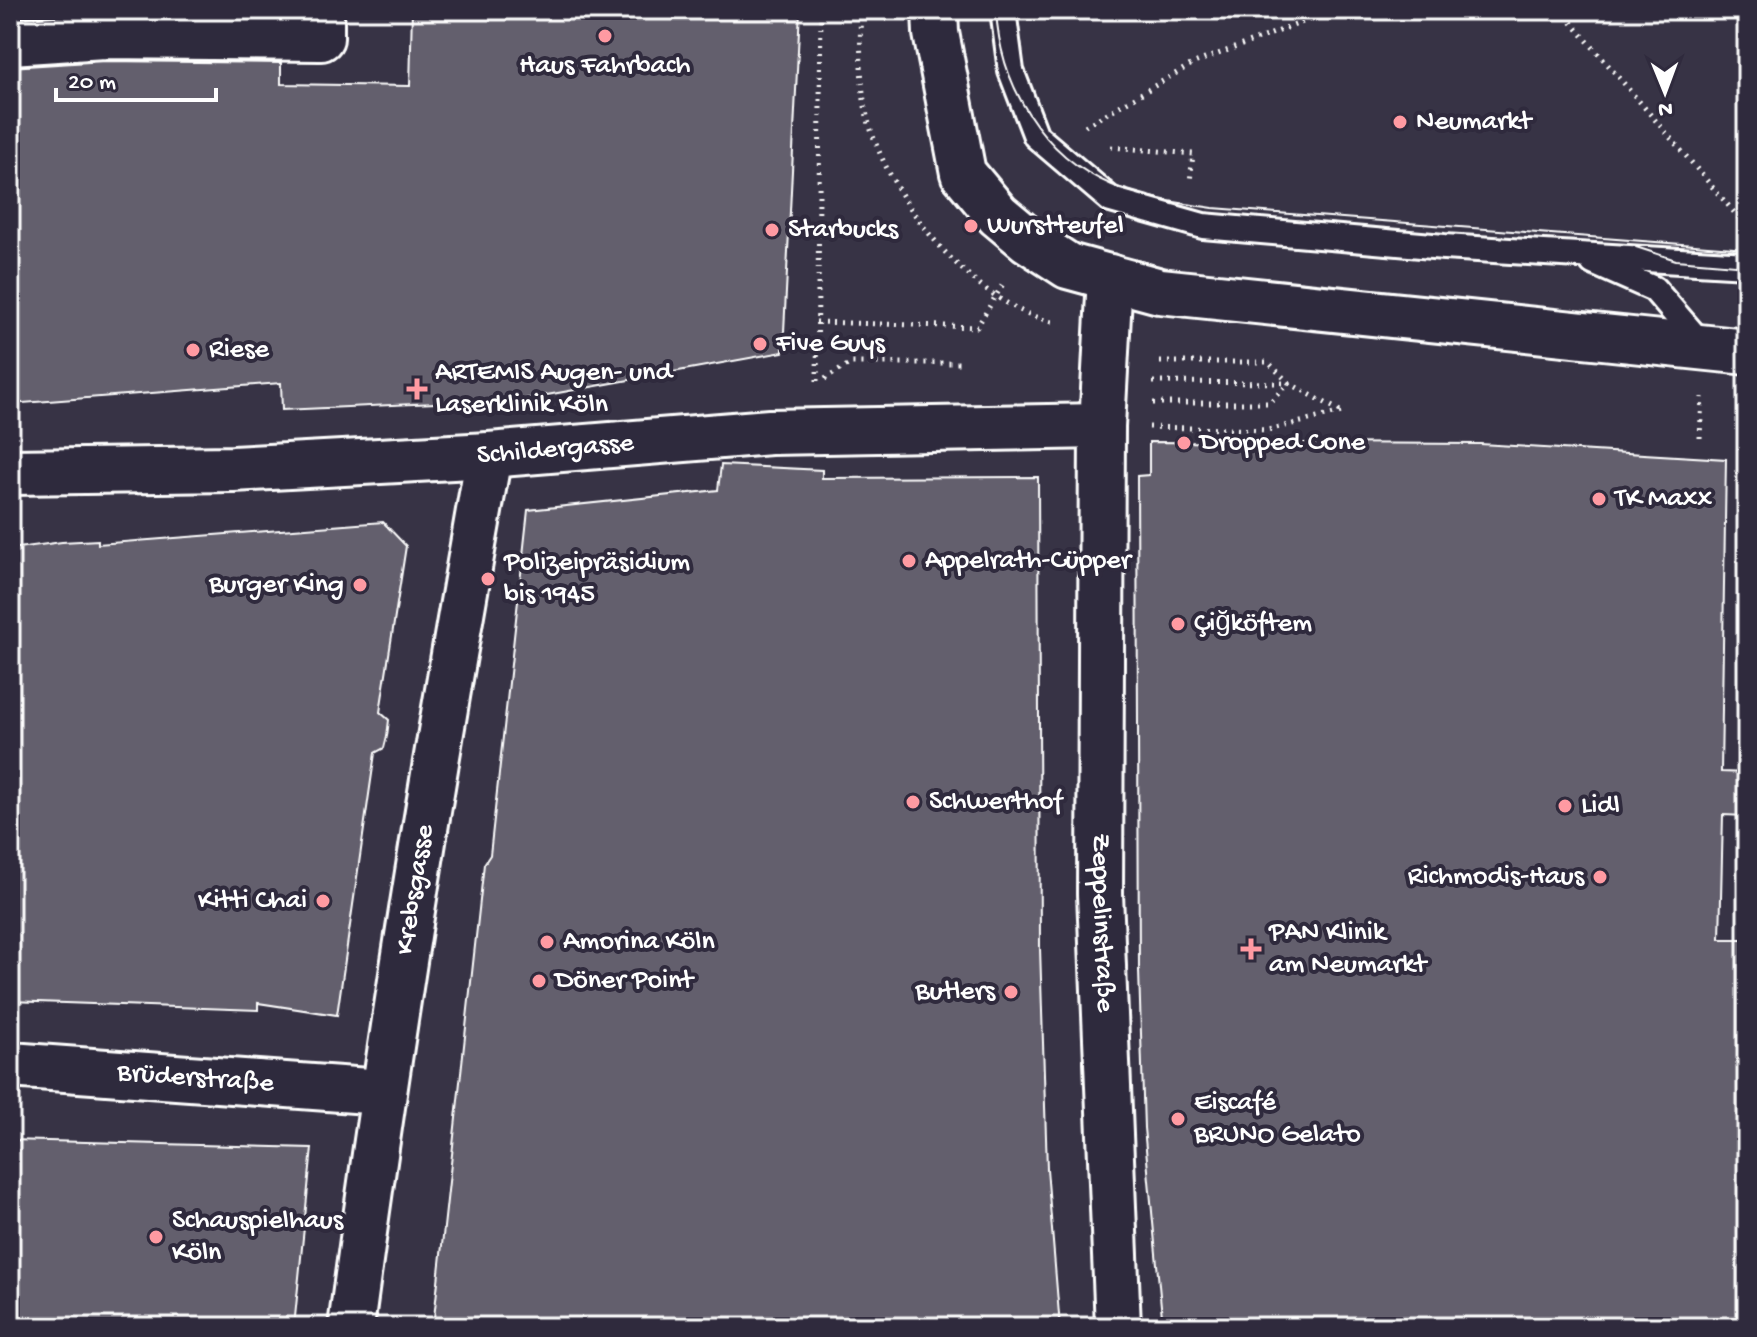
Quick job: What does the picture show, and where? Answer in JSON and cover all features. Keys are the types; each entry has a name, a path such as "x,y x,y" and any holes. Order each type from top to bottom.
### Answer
{"street":[{"path":"10,42 103,23 321,38 321,10"},
{"path":"935,10 936,33 963,173 998,215 1028,240 1068,266 1160,291 1726,350"},
{"name":"Zeppelinstraße","path":"1110,277 1102,426 1100,894 1118,1327"},
{"name":"Schildergasse","path":"10,472 233,469 489,455 770,432 1102,426"},
{"name":"Krebsgasse","path":"351,1327 382,1092 443,713 489,455"},
{"name":"Brüderstraße","path":"10,1065 382,1092"}],"lane":[{"path":"1003,10 1011,71 1036,136 1111,200 1203,226 1747,265"},
{"path":"1536,252 1594,262 1654,289 1726,350"}],"path":[{"path":"821,10 817,384 851,363 960,363"},
{"path":"1080,129 1194,63 1335,10"},
{"path":"1561,10 1747,228"},
{"path":"1106,147 1193,154 1189,191"},
{"path":"816,322 977,327 996,295"},
{"path":"1102,426 1268,430 1342,412 1289,383 1268,362 1147,362"},
{"path":"1148,382 1289,383"},
{"path":"1149,403 1269,403 1289,383"}],"building":[{"path":"10,10 283,10 283,13 103,11 10,17"},
{"path":"412,10 800,10 783,352 525,399 282,410 281,383 10,404 10,67 105,61 281,63 281,84 410,86"},
{"path":"1149,442 1480,444 1726,459 1721,772 1747,773 1746,816 1723,815 1720,939 1747,939 1747,1098 1741,1327 1163,1327 1144,1128 1139,971 1137,476 1149,475"},
{"path":"721,465 822,470 822,478 1038,477 1040,948 1047,1169 1060,1327 433,1327 484,864 490,855 528,510 718,490"},
{"path":"383,522 406,546 380,712 389,720 387,736 384,748 375,753 337,1015 258,1003 258,1010 10,1001 10,549 62,542 98,540 98,544"},
{"name":"Schauspielhaus Köln","path":"10,1140 312,1148 294,1327 10,1327"}],"tram line":[{"path":"996,10 1006,64 1029,114 1064,155 1087,172 1124,190 1213,208 1747,249"},
{"path":"1636,247 1676,260 1747,266"}],"place":[{"name":"Haus Fahrbach","path":"605,36"},
{"name":"Neumarkt","path":"1400,122"},
{"name":"Wurstteufel","path":"971,226"},
{"name":"Starbucks","path":"772,230"},
{"name":"Five Guys","path":"760,344"},
{"name":"Riese","path":"193,350"},
{"name":"ARTEMIS Augen- und Laserklinik Köln","path":"417,389"},
{"name":"Dropped Cone","path":"1184,443"},
{"name":"TK Maxx","path":"1599,499"},
{"name":"Appelrath-Cüpper","path":"909,561"},
{"name":"Polizeipräsidium bis 1945","path":"488,579"},
{"name":"Burger King","path":"360,585"},
{"name":"Çiğköftem","path":"1178,624"},
{"name":"Schwerthof","path":"913,802"},
{"name":"Lidl","path":"1565,806"},
{"name":"Richmodis-Haus","path":"1600,877"},
{"name":"Kitti Chai","path":"323,901"},
{"name":"Amorina Köln","path":"547,942"},
{"name":"PAN Klinik am Neumarkt","path":"1251,949"},
{"name":"Döner Point","path":"539,981"},
{"name":"Butlers","path":"1011,992"},
{"name":"Eiscafé BRUNO Gelato","path":"1178,1119"},
{"name":"Schauspielhaus Köln","path":"156,1237"}]}
